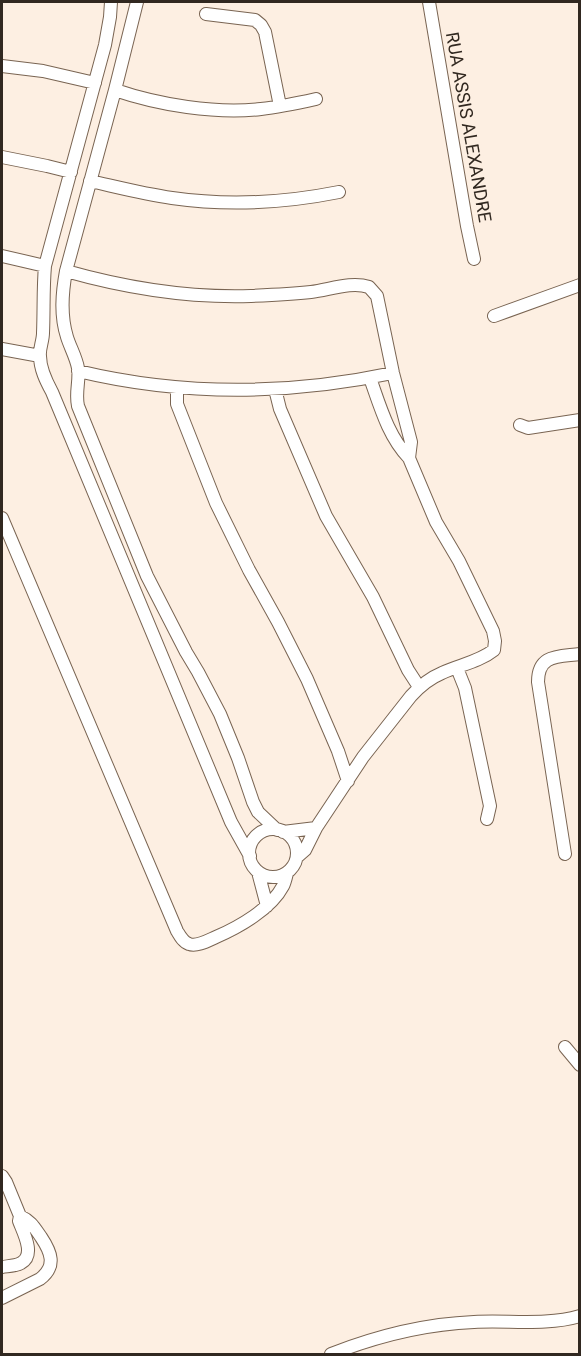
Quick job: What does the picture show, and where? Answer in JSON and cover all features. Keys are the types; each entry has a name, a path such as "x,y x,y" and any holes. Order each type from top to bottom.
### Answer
{"street":[{"path":"111,2 108,29 95,83 45,266 43,336 40,356 42,372 231,822 258,872 267,906"},
{"path":"137,2 62,291 62,310 67,336 78,371 76,387 78,406 147,576 220,714 258,812 292,840 297,857"},
{"name":"RUA ASSIS ALEXANDRE","path":"429,2 474,259"},
{"path":"206,14 255,20 261,25 280,106"},
{"path":"108,29 129,34"},
{"path":"2,66 43,71 95,83"},
{"path":"115,90 174,105 239,110 280,106 316,99"},
{"path":"2,158 71,172"},
{"path":"90,181 170,198 220,203 297,199 339,192"},
{"path":"2,255 45,266"},
{"path":"66,272 190,295 291,294 357,284 369,286 377,296 393,373 411,442 409,458"},
{"path":"494,316 579,285"},
{"path":"43,336 57,333 67,336"},
{"path":"2,349 40,356"},
{"path":"78,371 177,388 222,390 275,389 370,378 393,373"},
{"path":"258,872 269,877 282,876 287,873 297,857 305,850 316,828 363,757 419,687 440,674 488,655 494,650 493,631 470,582 436,522 409,458 390,432 370,378"},
{"path":"52,392 62,394 76,387"},
{"path":"177,388 177,404 216,503 249,570 294,652 339,751 348,781"},
{"path":"275,389 280,409 326,516 373,597 408,670 419,687"},
{"path":"520,425 528,428 579,420"},
{"path":"2,518 182,939 188,944 195,945 230,930 254,916 267,906 283,886 287,873"},
{"path":"565,854 538,672 542,663 551,658 579,654"},
{"path":"457,668 465,687 490,806 487,819"},
{"path":"339,751 363,757"},
{"path":"249,856 255,838 265,831 316,828"},
{"path":"565,1047 579,1065"},
{"path":"2,1176 20,1216 19,1221 28,1249 28,1255 24,1261 2,1267"},
{"path":"2,1298 40,1279 50,1266 51,1256 47,1246 29,1220 20,1216"},
{"path":"331,1354 374,1339 422,1328 471,1322 549,1321 579,1316"}]}
